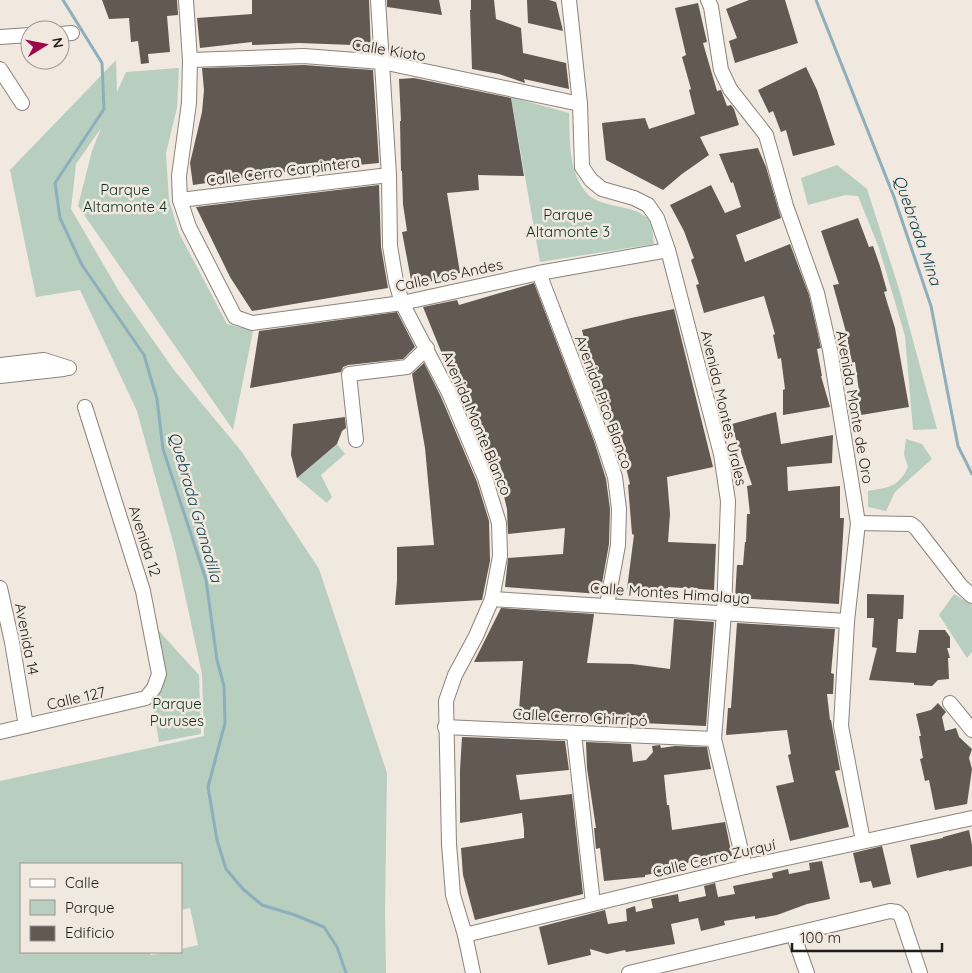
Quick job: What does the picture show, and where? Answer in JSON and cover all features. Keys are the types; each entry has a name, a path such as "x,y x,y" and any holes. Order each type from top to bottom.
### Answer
{"street":[{"path":"180,200 179,176 189,103 190,60 186,0"},
{"name":"Avenida Monte Blanco","path":"378,0 389,175 390,246 396,282 402,303 449,393 485,478 499,523 500,556 492,599 476,636 455,675 446,701 449,844 453,894 465,935 473,973"},
{"name":"Avenida Montes Urales","path":"569,0 580,104 582,167 590,180 602,189 634,198 648,205 657,218 668,250 721,454 728,500 724,613 714,739 745,868"},
{"name":"Avenida Monte de Oro","path":"708,0 711,7 721,70 730,89 766,135 786,206 817,293 830,350 858,523 847,621 841,726 864,841"},
{"path":"0,37 20,36"},
{"name":"Calle Kioto","path":"190,60 304,56 382,62 580,104"},
{"path":"0,69 22,103"},
{"name":"Calle Cerro Carpintera","path":"180,200 389,175"},
{"name":"Calle Los Andes","path":"180,200 189,227 236,317 252,323 402,303 539,273 668,250"},
{"name":"Avenida Pico Blanco","path":"539,273 615,477 619,510 618,546 607,606"},
{"path":"356,440 349,374 407,367 427,348"},
{"path":"0,365 44,360 69,368 0,376"},
{"name":"Avenida 12","path":"85,406 144,591 159,674 154,688"},
{"path":"858,523 911,524 960,586 972,596"},
{"name":"Avenida 14","path":"0,588 12,642 26,726"},
{"name":"Calle Montes Himalaya","path":"492,599 847,621"},
{"name":"Calle 127","path":"0,732 146,698 154,688"},
{"path":"950,703 972,730"},
{"name":"Calle Cerro Chirripó","path":"446,727 714,739"},
{"path":"574,734 593,903"},
{"name":"Calle Cerro Zurquí","path":"465,935 593,903 972,818"},
{"path":"629,973 672,968 793,934 890,911 897,912 901,916 920,973"},
{"path":"793,934 807,973"}],"green space":[{"name":"Parque Altamonte 4","path":"116,60 117,92 126,72 179,68 177,108 166,153 169,200 179,233 227,324 253,331 233,430 78,206 92,151 101,128 76,164 71,209 120,293 174,370 242,452 319,569 387,773 386,973 0,973 0,781 204,736 202,674 175,549 137,411 80,290 36,297 10,170"},
{"name":"Parque Altamonte 3","path":"511,97 569,113 571,153 579,182 591,197 644,216 651,224 654,244 540,262"},
{"path":"837,165 867,189 899,289 937,429 913,430 905,336 879,248 858,196 845,195 808,205 801,178"},
{"path":"906,439 922,444 932,459 895,492 886,511 868,507 868,491 882,489 896,483 908,467 904,454"},
{"path":"337,444 345,454 321,475 332,497 327,503 297,478"},
{"path":"954,594 972,605 972,652 967,658 939,615"},
{"name":"Parque Puruses","path":"158,630 199,675 201,734 159,742 152,699 161,691 164,679 155,631"}],"building":[{"path":"102,0 177,0 178,15 167,16 170,52 148,54 149,63 141,64 138,41 131,42 129,18 109,19"},
{"path":"252,0 369,0 371,52 353,51 353,45 299,43 252,45 252,42 200,48 197,18 252,14"},
{"path":"387,0 439,0 442,15 387,7"},
{"path":"471,0 494,0 496,19 521,28 523,53 566,63 569,89 524,79 525,83 499,74 472,69"},
{"path":"527,0 549,0 556,2 563,31 528,23"},
{"path":"749,0 785,0 798,43 735,63 729,41 737,38 726,9"},
{"path":"698,3 707,42 703,43 717,91 721,90 727,106 731,105 734,109 739,125 700,137 709,155 663,190 606,160 602,123 645,118 649,129 695,114 689,90 691,89 682,57 686,55 675,8"},
{"path":"304,65 373,70 379,163 284,172 193,185 190,163 202,112 204,90 202,68"},
{"path":"806,67 817,90 835,145 793,156 786,130 781,132 773,111 769,113 758,90"},
{"path":"414,78 511,98 524,176 478,175 479,190 447,193 460,273 412,285 402,232 407,231 401,171 399,79"},
{"path":"758,148 766,167 781,218 736,235 745,262 790,244 809,295 821,348 817,349 821,376 830,407 783,415 783,390 785,389 781,358 778,359 773,335 775,334 764,296 704,313 696,285 699,284 691,260 694,258 684,231 670,205 711,185 725,213 741,207 733,182 731,183 719,154"},
{"path":"379,185 381,247 388,288 252,311 230,277 196,207"},
{"path":"858,218 869,247 873,246 887,291 884,292 895,328 909,407 861,415 855,362 852,363 846,332 833,285 839,284 821,231"},
{"path":"534,283 594,441 606,479 610,509 609,544 600,594 505,587 508,558 563,554 565,528 508,534 507,509 501,484 453,381 423,307 457,300 459,305"},
{"path":"674,309 713,467 667,477 670,514 668,542 716,544 714,590 668,587 667,593 627,589 634,535 632,534 628,485 630,484 623,455 620,456 605,404 600,406 582,330"},
{"path":"397,312 415,347 403,359 348,365 343,367 341,372 250,388 259,331"},
{"path":"424,363 441,397 477,482 489,521 490,561 482,600 395,605 397,547 434,545 425,448 412,374"},
{"path":"776,412 781,444 833,435 832,463 787,467 788,491 840,486 840,518 844,518 839,604 735,598 737,565 743,565 747,514 750,514 747,486 752,485 732,424"},
{"path":"345,417 346,428 342,431 337,444 297,478 291,455 293,424"},
{"path":"867,594 904,595 903,619 898,619 896,652 916,653 919,630 945,630 950,637 950,648 947,648 950,658 948,658 949,679 938,680 932,686 869,680 877,648 872,647 874,618 867,618"},
{"path":"501,608 594,614 587,663 632,664 670,669 674,619 714,622 706,726 599,721 518,721 523,661 474,662"},
{"path":"737,623 835,629 831,673 834,674 833,694 827,694 840,770 835,771 849,827 790,841 776,786 794,782 788,755 791,754 787,730 726,735 728,708 731,708"},
{"path":"938,703 946,712 942,717 945,731 956,728 959,737 972,749 969,758 972,769 967,804 935,810 929,780 925,781 920,759 923,758 916,714 931,710"},
{"path":"462,737 565,741 569,770 516,775 520,800 572,794 583,894 475,920 463,875 461,848 524,838 524,830 522,813 460,823"},
{"path":"586,742 631,744 633,762 646,760 653,752 652,746 660,745 661,748 675,746 707,747 711,769 664,775 672,830 725,822 732,856 676,865 677,870 645,875 645,877 604,881 600,848 596,849 594,828 596,828 587,768"},
{"path":"969,830 972,845 972,866 917,878 910,845"},
{"path":"882,846 891,884 873,888 871,881 860,883 853,853"},
{"path":"822,861 830,899 807,904 777,915 724,921 725,925 701,931 698,918 671,924 675,944 607,954 590,949 591,955 548,965 539,927 605,910 608,924 627,921 626,909 635,906 636,912 653,908 651,899 678,894 679,902 706,896 704,886 715,883 718,897 735,894 733,886 773,878 772,873 788,869 789,874 810,870 809,863"}],"waterway":[{"name":"Quebrada Granadilla","path":"63,0 102,63 104,109 55,183 60,218 82,265 144,355 157,399 163,449 206,580 217,660 224,686 225,723 208,787 217,840 226,869 243,889 262,905 295,915 324,927 337,947 346,973"},
{"name":"Quebrada Mina","path":"816,0 894,197 931,306 958,446 972,474"}]}
